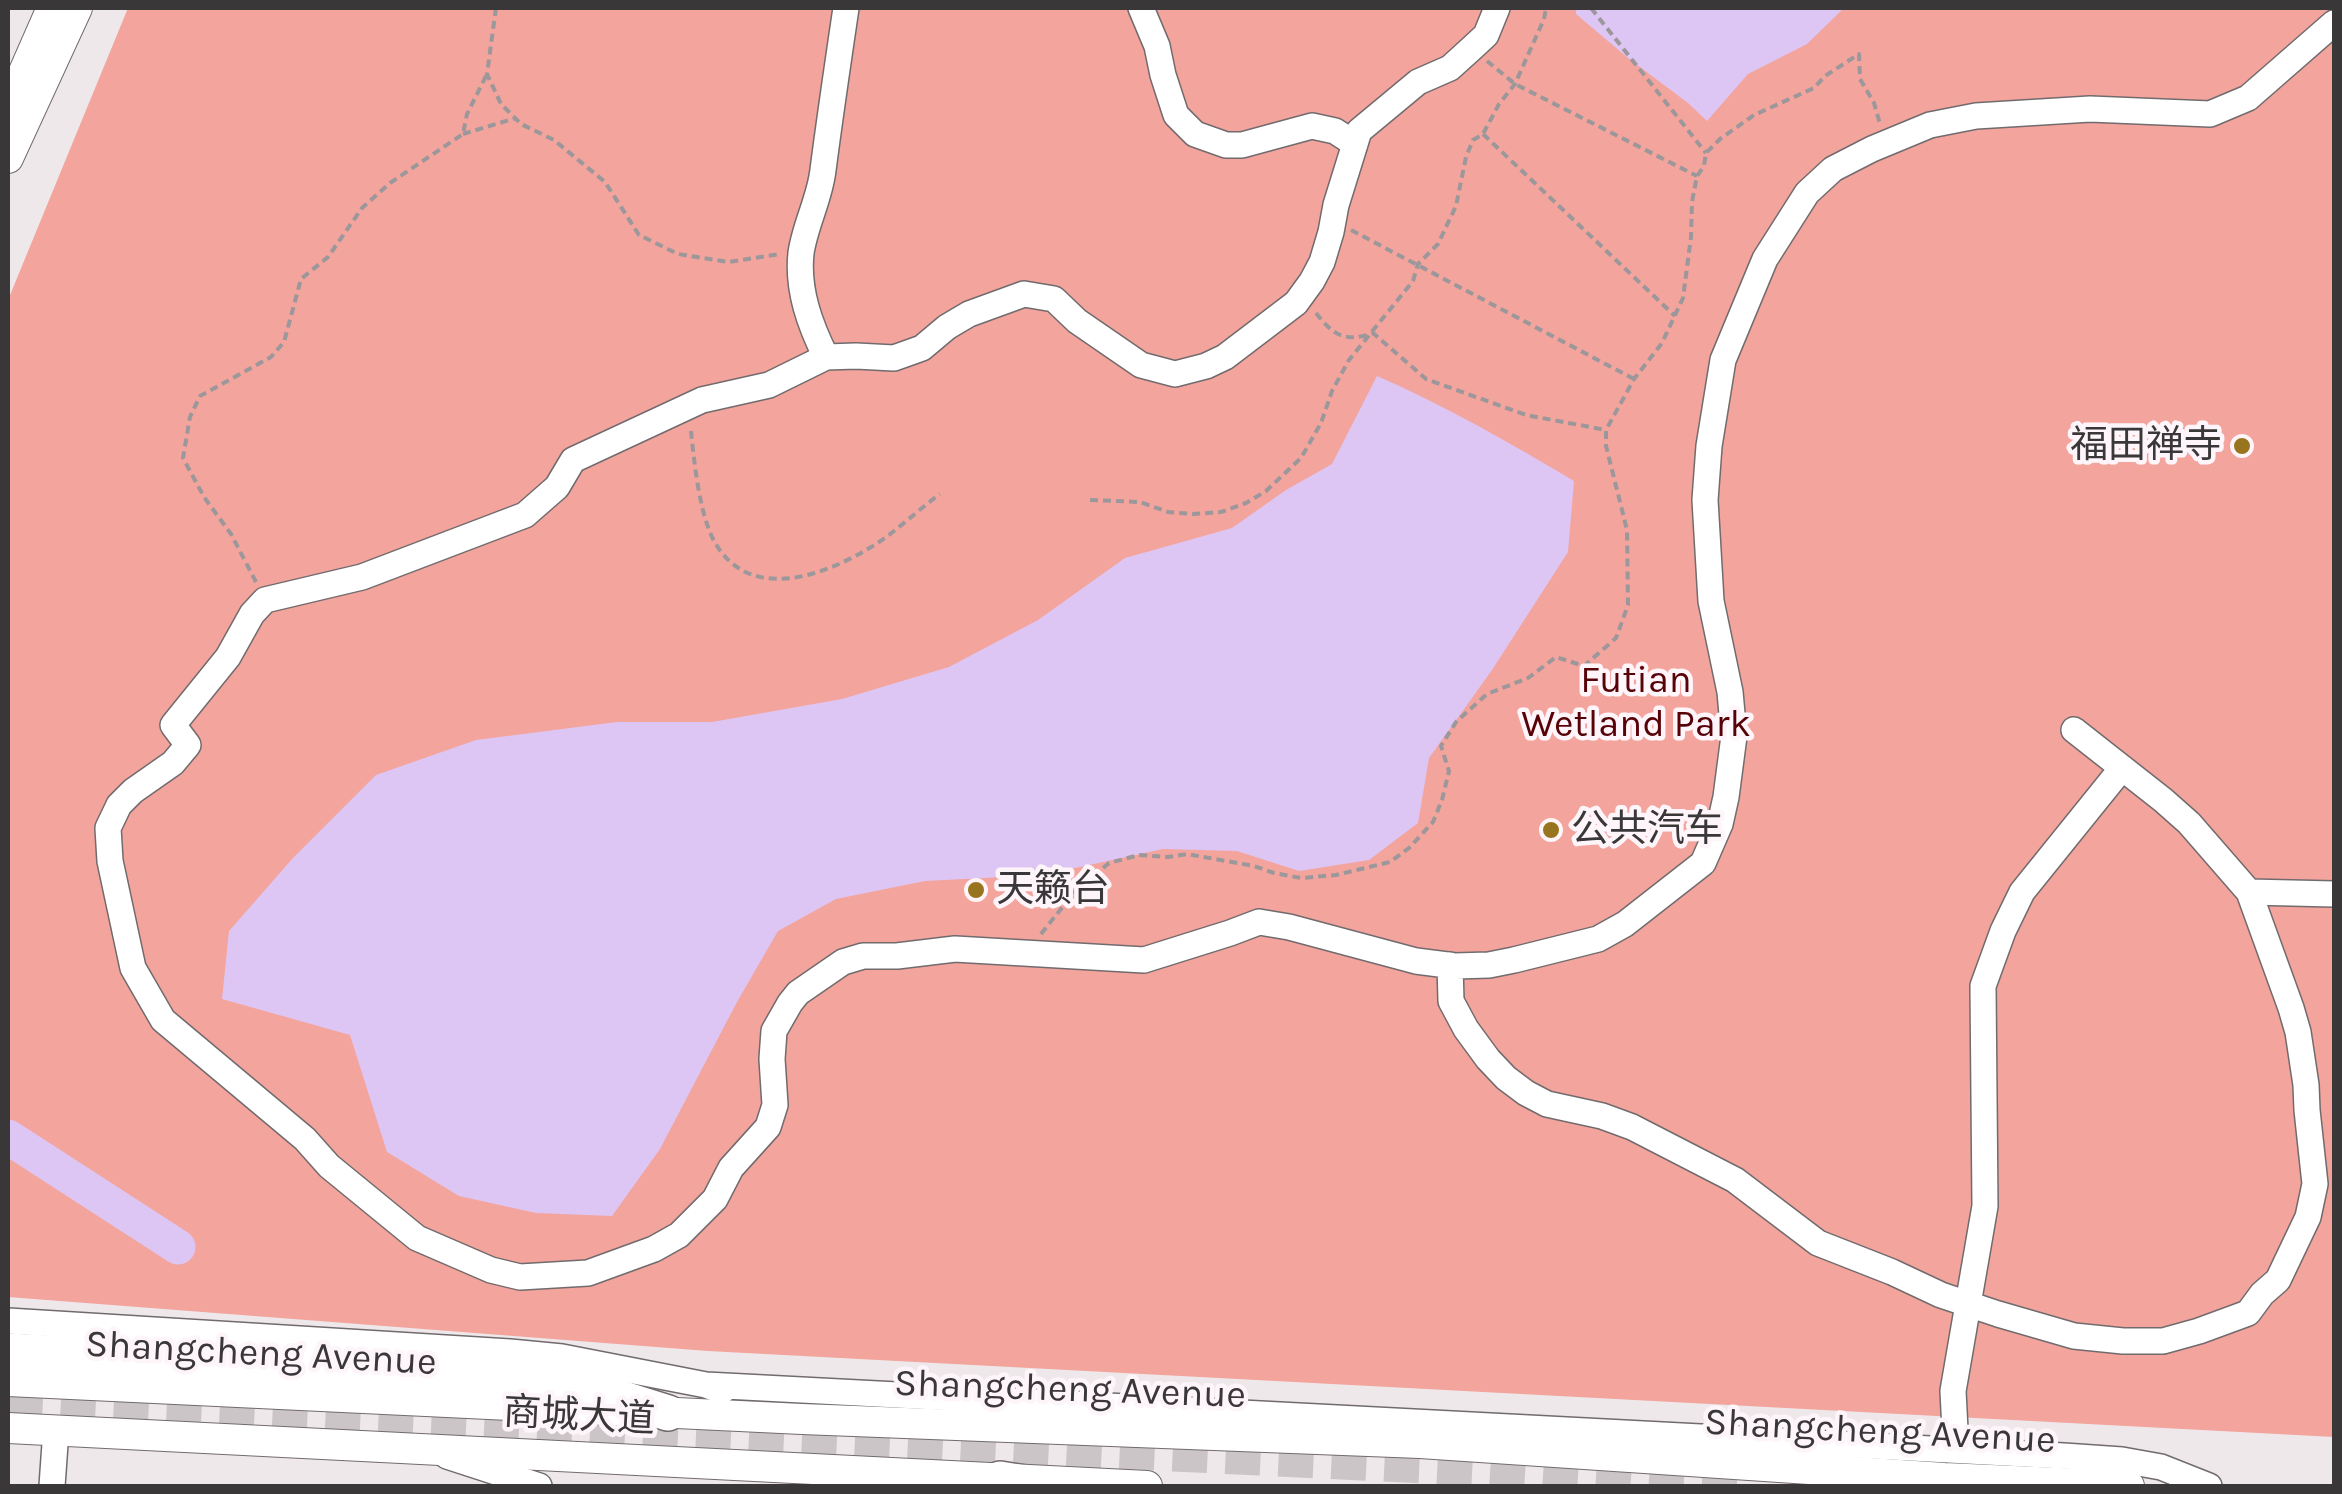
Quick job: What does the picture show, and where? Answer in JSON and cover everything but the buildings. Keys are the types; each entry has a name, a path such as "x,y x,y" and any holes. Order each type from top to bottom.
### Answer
{"highway":[{"path":"8,1351 538,1380 601,1392 668,1413"},
{"path":"1000,1479 1043,1486"}],"main road":[{"path":"8,108 52,8"},
{"path":"8,158 77,8"},
{"name":"Shangcheng Avenue","path":"8,1382 1420,1443 1944,1478 2129,1486"},
{"name":"商城大道","path":"8,1428 1147,1486"}],"street":[{"path":"826,357 804,302 801,251 822,174 846,8"},
{"path":"1141,8 1158,46 1176,115 1195,134 1226,146 1242,145 1312,126 1335,131 1354,144"},
{"path":"1498,8 1486,35 1450,68 1418,82 1359,131 1322,262 1305,292 1226,357 1175,374 1141,366 1077,321 1054,299 1024,294 969,314 922,348 894,358 826,357 769,385 702,400 573,460 557,487 525,515 362,576 266,600 252,614 228,657 174,726 188,745 172,763 119,805 108,828 110,861 133,968 163,1020 417,1238 492,1270 520,1277 588,1274 680,1235 715,1199 731,1168 768,1127 775,1105 774,1031 798,993 843,962 863,956 955,949 1144,960 1259,922 1386,954 1450,965 1490,964 1598,939 1626,924 1703,864 1720,824 1734,736 1730,692 1711,601 1705,500 1708,446 1723,360 1765,259 1807,193 1833,169 1930,125 1976,116 2090,109 2210,114 2248,98 2334,23"},
{"path":"1450,965 1450,1001 1466,1029 1506,1078 1547,1104 1632,1127 1735,1180 1818,1242 1969,1304 2074,1336 2163,1341 2248,1313 2278,1280 2308,1218 2315,1184 2306,1084 2292,1008 2249,892 2189,823 2074,730"},
{"path":"1956,1449 1953,1391 1985,1206 1983,986 2022,892 2122,768"},
{"path":"2249,892 2334,894"},
{"path":"8,1321 527,1353 706,1385 2122,1460 2162,1467 2209,1486"},
{"path":"706,1385 802,1419"},
{"path":"52,1486 56,1430"},
{"path":"428,1449 539,1486"}],"path":[{"path":"463,134 467,114 487,74 496,8"},
{"path":"1090,500 1140,502 1168,512 1221,512 1266,491 1300,458 1349,360 1413,281 1418,264 1438,244 1462,185 1473,140 1483,134 1515,84 1546,8"},
{"path":"1590,8 1706,153"},
{"path":"1472,48 1515,84 1697,176"},
{"path":"1026,952 1072,895 1109,863 1139,855 1187,854 1302,878 1390,862 1409,848 1433,822 1442,800 1449,771 1441,746 1456,722 1487,694 1528,678 1556,657 1584,666 1616,638 1628,605 1628,544 1606,446 1606,430 1634,379 1656,352 1683,298 1692,202 1706,153 1754,115 1814,88 1859,54 1860,79 1874,103 1886,143"},
{"path":"487,74 501,104 521,124 554,140 605,182 639,235 678,254 728,262 801,251"},
{"path":"266,600 231,534 204,497 183,458 190,417 200,396 271,357 284,342 301,279 328,257 362,208 390,183 463,134 516,118"},
{"path":"1483,134 1676,317"},
{"path":"1333,221 1634,379"},
{"path":"1305,292 1330,330 1348,338 1373,333"},
{"path":"1373,333 1426,379 1526,415 1606,430"},
{"path":"689,406 694,458 712,536 728,561 753,576 788,580 833,568 892,533 940,494"}],"green space":[{"name":"Futian Wetland Park","path":"128,8 2334,8 2334,1437 708,1351 8,1297 8,300"}],"shaded area":[{"path":"1576,8 1844,8 1807,44 1748,74 1707,121 1576,14"},
{"path":"1377,376 1453,412 1574,481 1568,552 1492,670 1429,758 1418,823 1369,860 1299,871 1237,851 1163,849 1043,875 925,881 836,899 778,931 660,1149 612,1216 536,1213 459,1196 387,1152 350,1035 222,999 229,931 293,858 376,775 476,740 617,722 712,722 842,699 949,667 1038,620 1125,558 1232,528 1332,464"}],"waterway":[{"path":"8,1137 178,1247"}],"tunnel":[{"path":"8,1398 1487,1469 1750,1486"}],"place":[{"name":"福田禅寺","path":"2242,446"},
{"name":"公共汽车","path":"1551,830"},
{"name":"天籁台","path":"976,890"}]}
